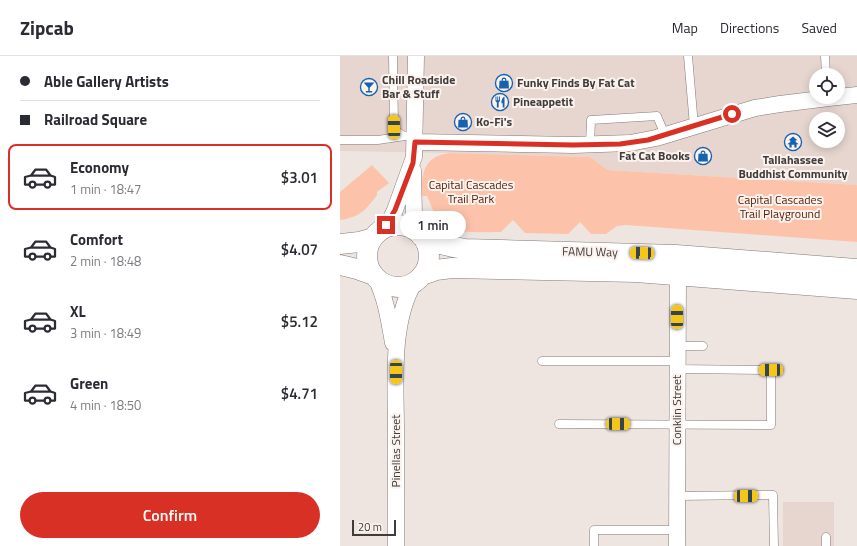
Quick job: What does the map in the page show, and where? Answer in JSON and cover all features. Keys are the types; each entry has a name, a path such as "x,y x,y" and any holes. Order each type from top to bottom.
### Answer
{"street":[{"path":"416,56 409,139 413,163 414,215 420,235 426,244 428,258 427,267 419,278"},
{"path":"845,96 857,95"},
{"path":"409,139 590,145 630,143 665,135 755,108 809,100"},
{"path":"375,276 368,265 368,249 393,215 413,163"},
{"name":"FAMU Way","path":"340,244 359,242 398,226 409,228 430,241 445,246 465,249 670,254 857,269"},
{"name":"FAMU Way","path":"340,265 358,269 375,276 388,285 397,287 407,285 436,270 452,268 609,271 857,289"},
{"name":"Conklin Street","path":"677,538 678,275"},
{"name":"Pinellas Street","path":"375,276 382,290 388,309 396,357"},
{"name":"Pinellas Street","path":"396,546 396,357 403,309 409,293 419,278"}],"lane":[{"path":"393,56 394,127 396,132 409,139"},
{"path":"688,56 694,126"},
{"path":"825,56 826,68"},
{"path":"590,145 591,120 657,116 665,135"},
{"path":"340,140 409,139"},
{"path":"677,359 703,346"},
{"path":"542,361 677,359 771,370 771,425 559,424"},
{"path":"677,496 773,495 774,546"},
{"path":"594,546 594,530 677,538"},
{"path":"826,537 826,546"}],"shaded area":[{"path":"340,56 857,56 857,185 608,170 590,157 340,151"},
{"path":"783,502 834,502 834,546 783,546"}],"green space":[{"name":"Capital Cascades Trail Park","path":"449,153 590,157 608,170 857,185 857,242 626,225 617,226 606,234 591,234 580,222 568,234 525,233 513,220 501,232 459,231 444,226 439,222 427,196 421,196 423,173 429,162 440,155"},
{"path":"372,165 389,183 377,192 377,195 366,209 358,215 340,220 340,192"}],"place":[{"name":"Funky Finds By Fat Cat","path":"504,83"},
{"name":"Chill Roadside Bar & Stuff","path":"369,87"},
{"name":"Pineappetit","path":"500,102"},
{"name":"Ko-Fi's","path":"463,122"},
{"name":"Tallahassee Buddhist Community","path":"793,142"},
{"name":"Fat Cat Books","path":"703,156"}],"route":[{"path":"386,225 395,210 413,163 415,142 573,145 620,144 648,140 732,114"}],"park label":[{"name":"Capital Cascades Trail Playground","path":"780,207"}]}
